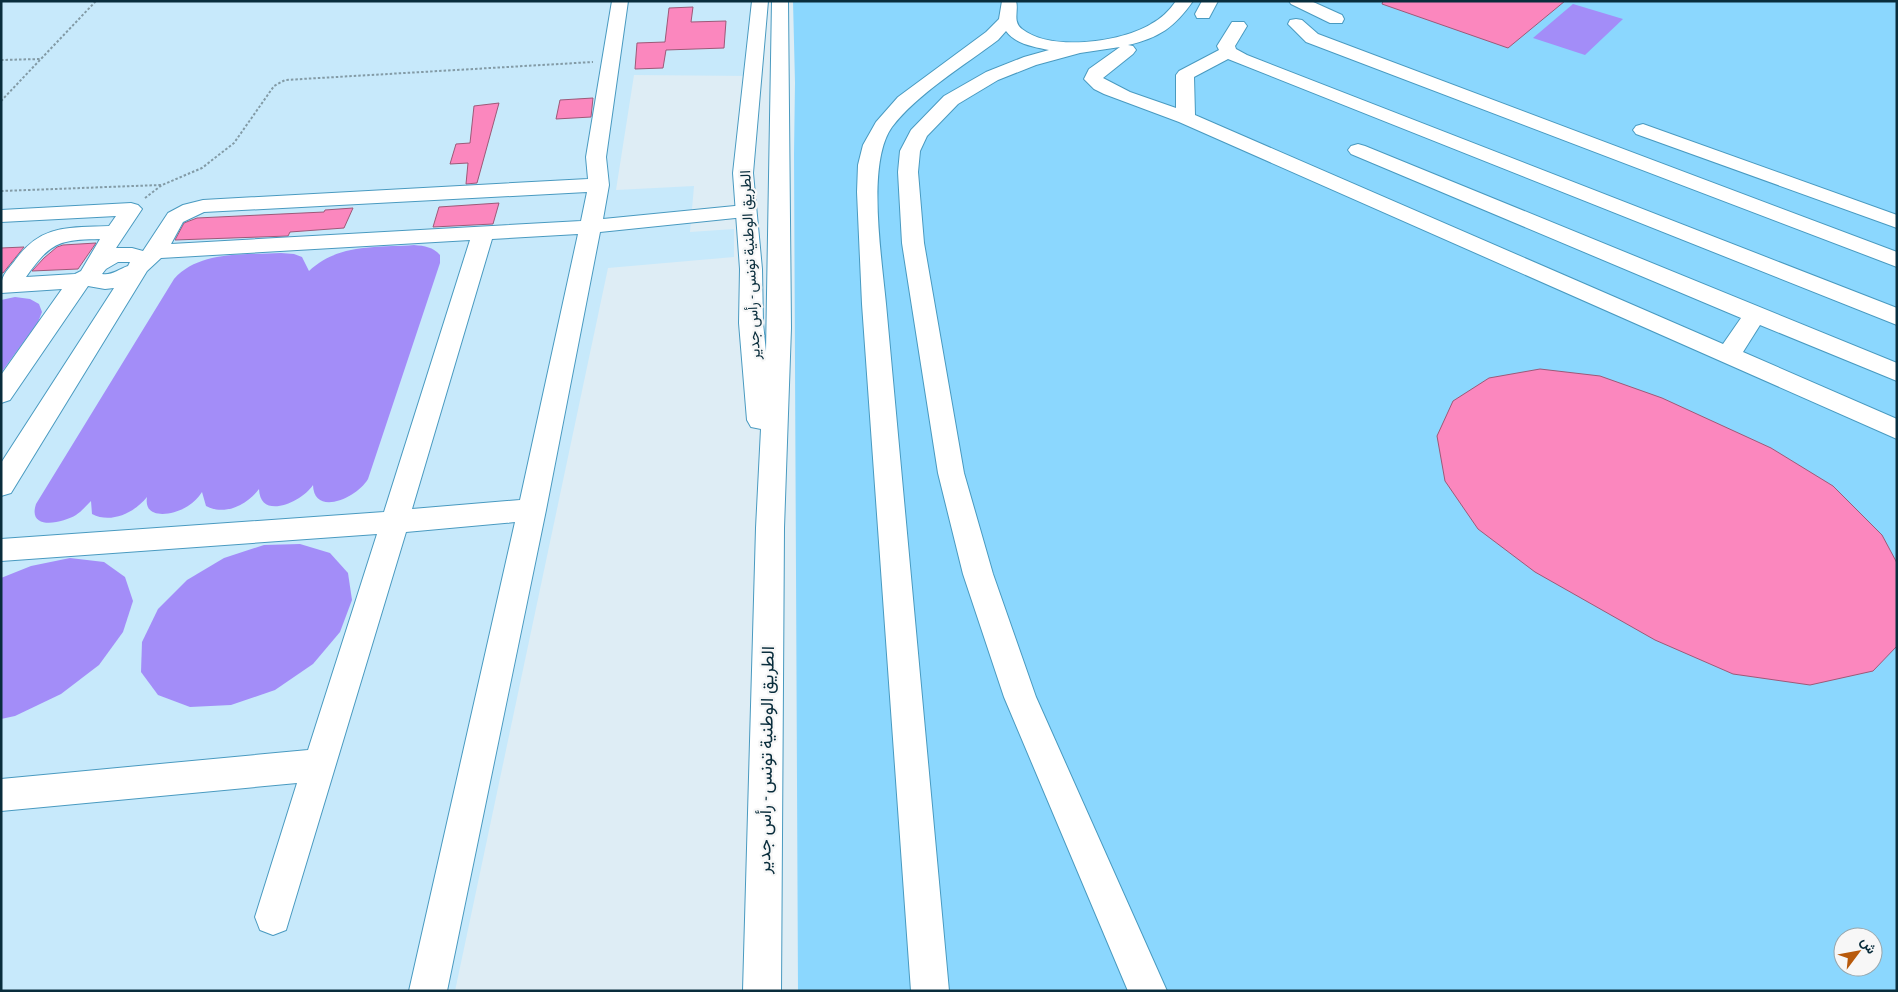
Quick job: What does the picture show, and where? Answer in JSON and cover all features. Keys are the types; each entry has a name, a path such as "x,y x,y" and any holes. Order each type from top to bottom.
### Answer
{"street":[{"path":"428,991 532,510 599,185 596,157 620,1"},
{"name":"الطريق الوطنية تونس - رأس جدير","path":"760,1 750,81 752,94 743,173 744,211 751,268 752,323 770,528"},
{"name":"الطريق الوطنية تونس - رأس جدير","path":"762,991 770,528 778,328 780,1"},
{"path":"780,68 790,12 795,1"},
{"path":"1009,11 1016,32 1039,44 1078,48 1128,40 1159,28 1174,17 1185,1"},
{"path":"1297,1 1336,19"},
{"path":"930,991 874,295 867,192 868,165 873,145 883,126 905,101 992,36 1009,11"},
{"path":"1296,24 1312,38 1897,260"},
{"path":"1238,26 1226,46 1228,52 1241,59 1897,317"},
{"path":"1078,48 1030,61 992,76 951,100 918,134 910,151 908,172 913,243 951,473 978,574 1020,697 1148,991"},
{"path":"1128,50 1095,73 1093,80 1114,92 1186,118 1897,430"},
{"path":"1186,118 1186,75 1228,52"},
{"path":"1643,130 1897,222"},
{"path":"1358,150 1897,373"},
{"path":"1,486 143,263 175,216 188,209 204,206 599,185"},
{"path":"1,216 131,209"},
{"path":"1,394 87,275 131,209"},
{"path":"4,286 87,275 98,282 107,282 126,277 143,263 483,234 590,227 744,211"},
{"path":"4,286 37,247 47,240 61,236 116,232"},
{"path":"273,918 483,234"},
{"path":"1728,356 1755,315"},
{"path":"1,550 394,522 532,510"},
{"path":"1,795 319,764"}],"path":[{"path":"1,101 96,1"},
{"path":"1,60 41,59"},
{"path":"131,209 162,185 202,168 234,143 274,86 285,80 611,61"},
{"path":"1,191 162,185"}],"shaded area":[{"path":"1,1 756,1 752,76 634,75 616,190 694,186 690,232 734,229 734,257 608,268 455,991 1,991"},
{"path":"793,1 1897,1 1897,991 798,991"},
{"path":"1573,4 1623,19 1585,55 1533,38"},
{"path":"425,246 435,250 440,255 440,263 368,479 355,492 346,498 328,502 320,500 315,495 313,485 308,491 291,502 274,506 266,504 261,499 259,489 242,504 221,510 206,506 202,492 188,506 176,512 161,514 150,510 147,505 147,497 129,512 107,518 92,514 91,501 70,518 48,523 37,518 35,513 36,504 174,279 185,270 197,263 224,256 281,253 302,257 309,271 321,262 345,251 372,247"},
{"path":"15,297 30,299 39,304 42,312 38,322 1,373 1,300"},
{"path":"300,544 330,553 348,573 352,600 340,632 313,664 275,690 231,705 190,707 158,695 141,672 142,642 158,609 187,580 224,558 264,545"},
{"path":"70,558 104,562 125,577 133,601 123,632 99,665 61,694 15,716 1,719 1,578 31,566"}],"building":[{"path":"1383,1 1565,1 1508,48 1382,4"},
{"path":"693,7 691,22 726,21 724,48 666,50 663,68 635,69 637,43 665,42 669,8"},
{"path":"593,98 591,117 556,119 560,100"},
{"path":"499,103 477,183 466,184 468,163 450,164 456,144 470,143 474,106"},
{"path":"499,203 493,224 433,227 439,207"},
{"path":"353,208 344,228 290,232 288,236 175,240 184,223 197,218 324,212 325,210"},
{"path":"96,243 78,269 32,271 57,247"},
{"path":"24,247 3,273 1,273 1,248"},
{"path":"1540,369 1600,376 1662,398 1771,448 1833,486 1882,535 1897,563 1897,646 1873,671 1810,685 1733,674 1655,640 1535,572 1478,529 1445,481 1437,436 1453,401 1489,378"}]}
